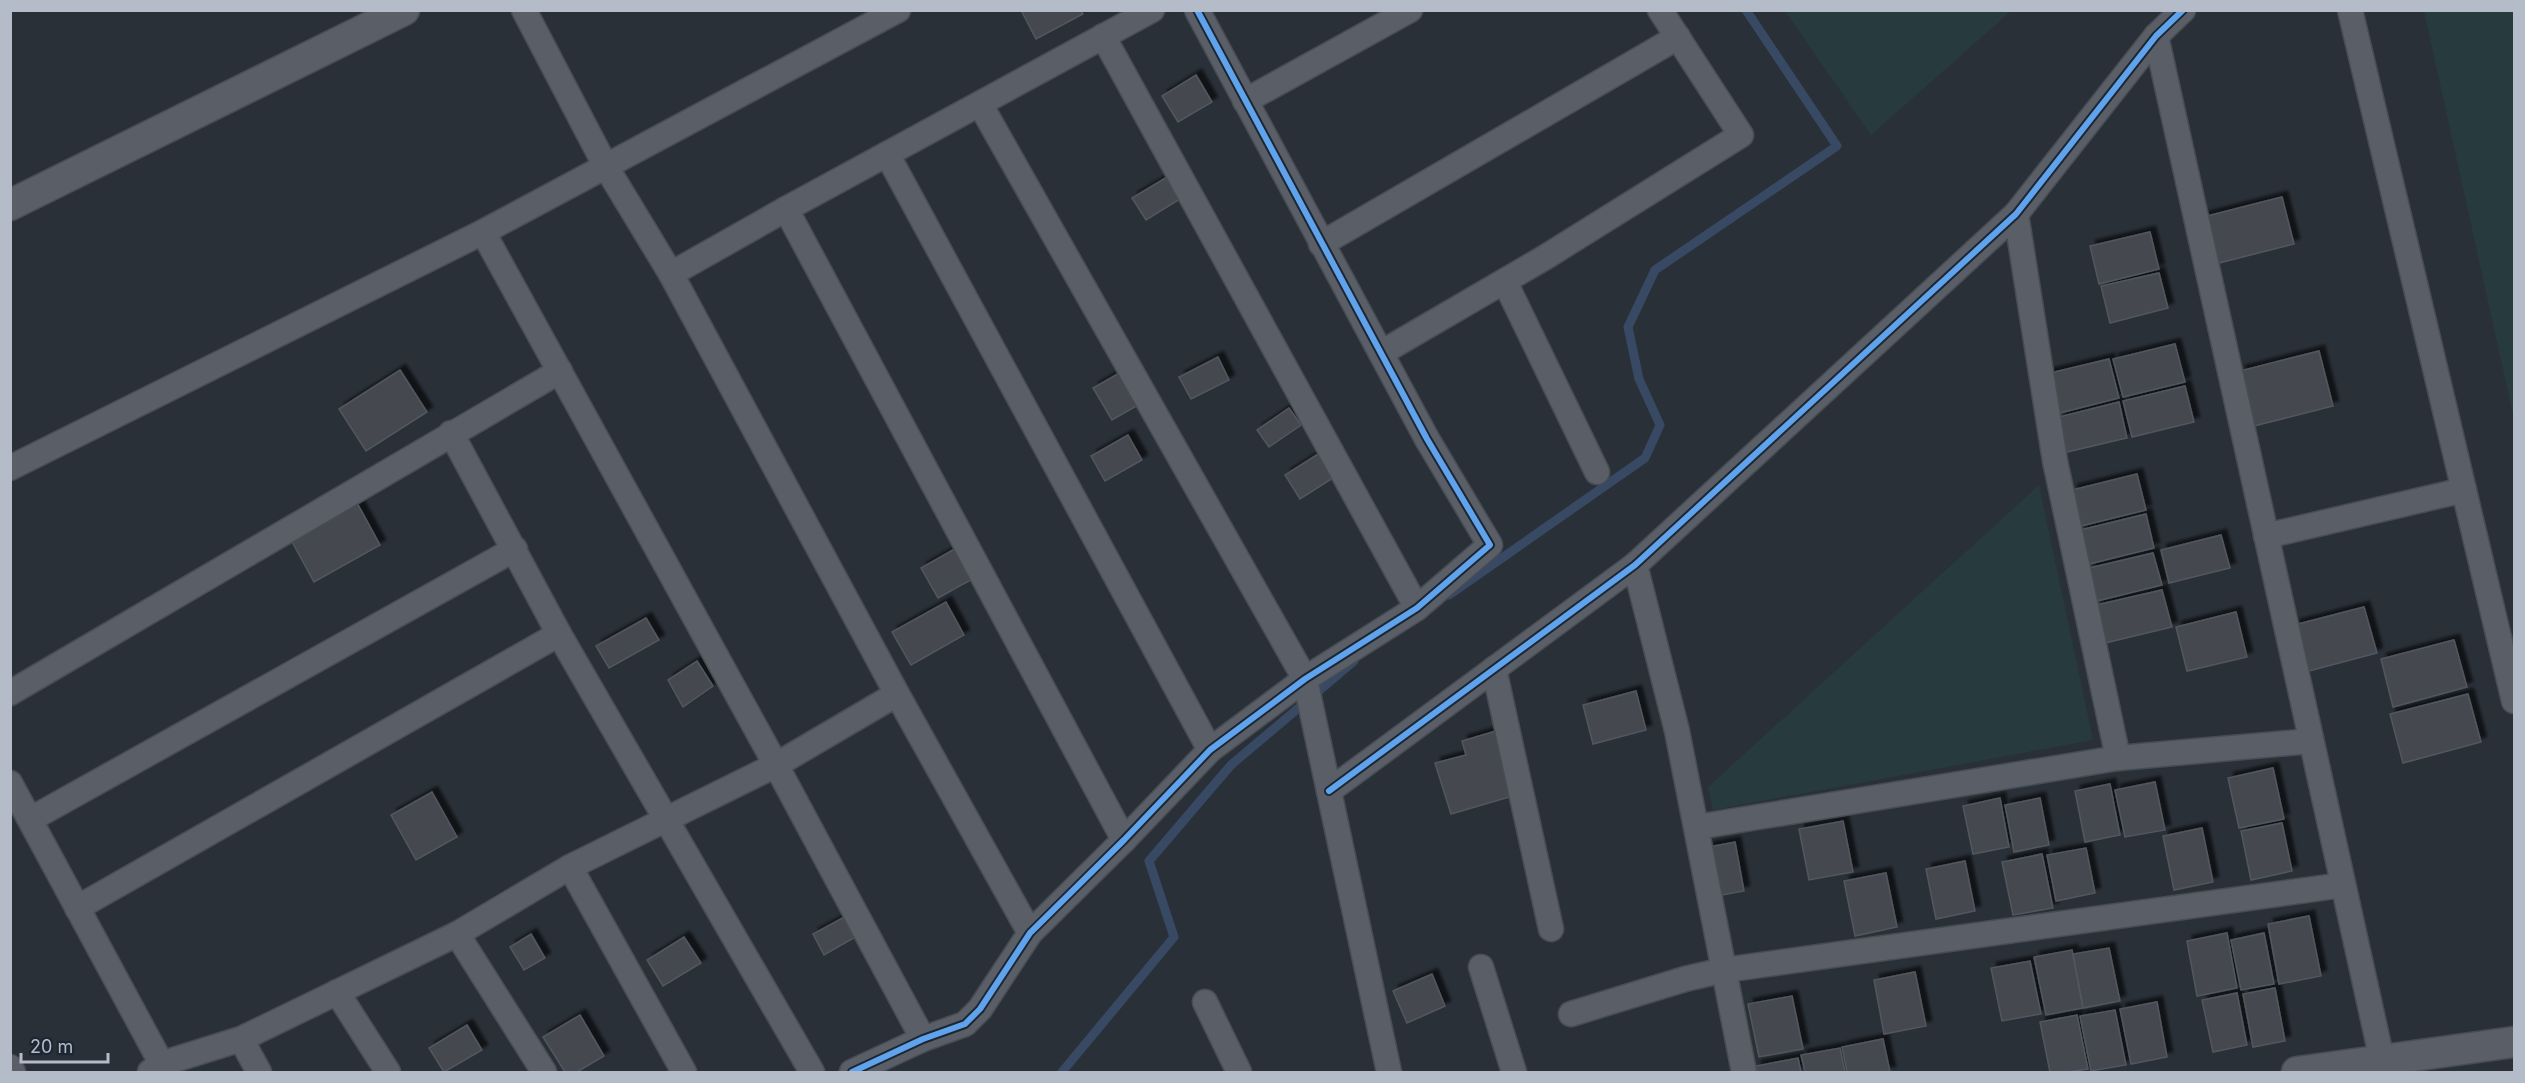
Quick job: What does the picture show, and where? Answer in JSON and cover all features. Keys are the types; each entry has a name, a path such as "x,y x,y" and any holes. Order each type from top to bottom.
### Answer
{"street":[{"path":"10,205 404,10"},
{"path":"524,10 605,165 671,274 897,694 1030,933"},
{"path":"10,468 483,232 898,10"},
{"path":"671,274 1152,10"},
{"path":"852,1072 923,1039 965,1024 981,1009 1030,933 1210,750 1305,682 1417,608 1490,545 1426,439 1197,10"},
{"path":"1245,101 1410,10"},
{"path":"1381,353 1505,282 1742,135 1660,10"},
{"path":"1327,785 1494,669 1635,565 2016,214 2156,36 2183,10"},
{"path":"2350,10 2514,701"},
{"path":"1103,36 1417,608"},
{"path":"2156,36 2382,1060"},
{"path":"1321,244 1678,37"},
{"path":"980,104 1305,682 1389,1072"},
{"path":"887,154 1210,750"},
{"path":"786,209 1124,840"},
{"path":"2016,214 2055,461 2118,758"},
{"path":"483,232 776,765 923,1039"},
{"path":"1505,282 1597,472"},
{"path":"10,693 560,371"},
{"path":"451,433 559,634 812,1072"},
{"path":"2266,536 2464,490"},
{"path":"31,819 515,549"},
{"path":"1635,565 1677,731 1744,1072"},
{"path":"77,908 559,634"},
{"path":"1494,669 1551,929"},
{"path":"10,783 31,819 159,1070 241,1039 457,934 570,867 776,765 897,694"},
{"path":"1697,827 2118,758 2311,741"},
{"path":"570,867 684,1072"},
{"path":"1571,1014 1685,979 1724,970 2343,885"},
{"path":"457,934 544,1072"},
{"path":"1481,967 1514,1072"},
{"path":"337,992 388,1072"},
{"path":"1205,1002 1239,1072"},
{"path":"241,1039 259,1072"},
{"path":"2297,1072 2514,1042"},
{"path":"10,1067 13,1072"}],"green space":[{"path":"1785,11 2011,11 1871,135"},
{"path":"2424,11 2514,11 2514,419"},
{"path":"2039,485 2093,740 1713,810 1708,787"}],"building":[{"path":"1021,10 1081,10 1083,14 1036,39"},
{"path":"1196,75 1212,102 1178,122 1162,96"},
{"path":"1167,177 1180,199 1146,220 1132,198"},
{"path":"2282,197 2294,244 2215,264 2203,217"},
{"path":"2150,232 2159,269 2099,284 2090,246"},
{"path":"2159,273 2168,308 2110,323 2101,286"},
{"path":"2175,344 2185,382 2123,397 2113,359"},
{"path":"2319,351 2333,406 2254,426 2240,371"},
{"path":"1218,357 1229,380 1191,399 1179,377"},
{"path":"2109,359 2119,398 2056,414 2046,374"},
{"path":"1128,368 1147,400 1112,420 1093,388"},
{"path":"400,370 427,412 366,451 339,409"},
{"path":"2185,386 2194,422 2132,437 2123,401"},
{"path":"2119,402 2127,438 2067,452 2059,417"},
{"path":"1289,408 1301,425 1269,447 1257,430"},
{"path":"1128,435 1142,460 1105,481 1091,456"},
{"path":"1318,454 1333,478 1300,499 1285,475"},
{"path":"2137,474 2146,510 2081,526 2072,490"},
{"path":"356,501 380,545 314,582 290,538"},
{"path":"2146,514 2154,548 2089,564 2080,530"},
{"path":"2221,535 2230,568 2169,583 2161,550"},
{"path":"958,547 976,577 938,598 921,568"},
{"path":"2153,553 2162,585 2097,601 2089,568"},
{"path":"2162,590 2172,627 2105,643 2096,605"},
{"path":"946,602 964,635 911,665 892,632"},
{"path":"2364,607 2377,653 2305,672 2294,625"},
{"path":"2236,612 2247,657 2187,671 2176,627"},
{"path":"646,618 659,640 609,668 596,646"},
{"path":"2454,640 2467,687 2393,707 2381,659"},
{"path":"697,661 713,686 683,707 668,680"},
{"path":"1636,691 1646,730 1593,744 1583,705"},
{"path":"2468,694 2481,742 2403,763 2390,714"},
{"path":"1496,731 1516,795 1451,814 1435,763 1466,755 1462,741"},
{"path":"2273,768 2284,819 2239,828 2228,778"},
{"path":"2155,782 2165,830 2125,837 2115,790"},
{"path":"2110,784 2120,835 2085,842 2075,791"},
{"path":"432,792 457,837 416,860 391,815"},
{"path":"2000,798 2009,847 1973,854 1963,806"},
{"path":"2040,798 2049,845 2014,852 2005,805"},
{"path":"1843,821 1853,872 1809,880 1799,829"},
{"path":"2282,823 2292,871 2251,880 2241,831"},
{"path":"2202,828 2213,882 2174,890 2163,836"},
{"path":"1735,842 1744,891 1717,896 1708,847"},
{"path":"2086,848 2095,893 2056,901 2047,855"},
{"path":"2042,854 2053,908 2013,915 2002,862"},
{"path":"1965,861 1975,911 1936,919 1926,869"},
{"path":"1886,873 1897,927 1855,936 1844,881"},
{"path":"848,915 859,935 824,955 813,934"},
{"path":"2309,916 2321,976 2279,984 2268,924"},
{"path":"2227,933 2237,988 2197,996 2187,941"},
{"path":"2264,933 2274,984 2241,990 2231,940"},
{"path":"531,934 545,958 524,970 510,947"},
{"path":"684,937 701,963 663,986 647,960"},
{"path":"2109,948 2120,1001 2083,1008 2073,954"},
{"path":"2072,950 2083,1008 2046,1015 2034,957"},
{"path":"2030,961 2041,1014 2002,1021 1991,968"},
{"path":"1915,972 1926,1026 1884,1034 1874,980"},
{"path":"1432,974 1445,1006 1407,1023 1393,991"},
{"path":"2275,988 2285,1041 2253,1047 2243,994"},
{"path":"2237,993 2247,1045 2213,1052 2202,1000"},
{"path":"1792,996 1803,1049 1759,1057 1748,1004"},
{"path":"2157,1002 2167,1057 2131,1064 2120,1009"},
{"path":"2115,1010 2126,1065 2091,1071 2080,1016"},
{"path":"580,1015 604,1056 577,1072 565,1072 543,1037"},
{"path":"2077,1015 2088,1069 2050,1072 2040,1022"},
{"path":"467,1025 482,1050 444,1072 429,1048"},
{"path":"1883,1039 1890,1072 1847,1072 1842,1047"},
{"path":"1840,1048 1845,1072 1805,1072 1801,1055"},
{"path":"1798,1058 1801,1072 1757,1072 1756,1066"}],"waterway":[{"path":"1449,595 1645,458 1660,425 1639,379 1628,327 1655,270 1837,146 1746,10"},
{"path":"1062,1072 1174,937 1149,861 1231,765 1354,661"}],"cycle path":[{"path":"852,1072 923,1039 965,1024 980,1009 1030,933 1210,750 1305,679 1417,608 1490,545 1427,439 1197,10"},
{"path":"1329,791 1635,565 2016,214 2156,36 2183,10"}]}
